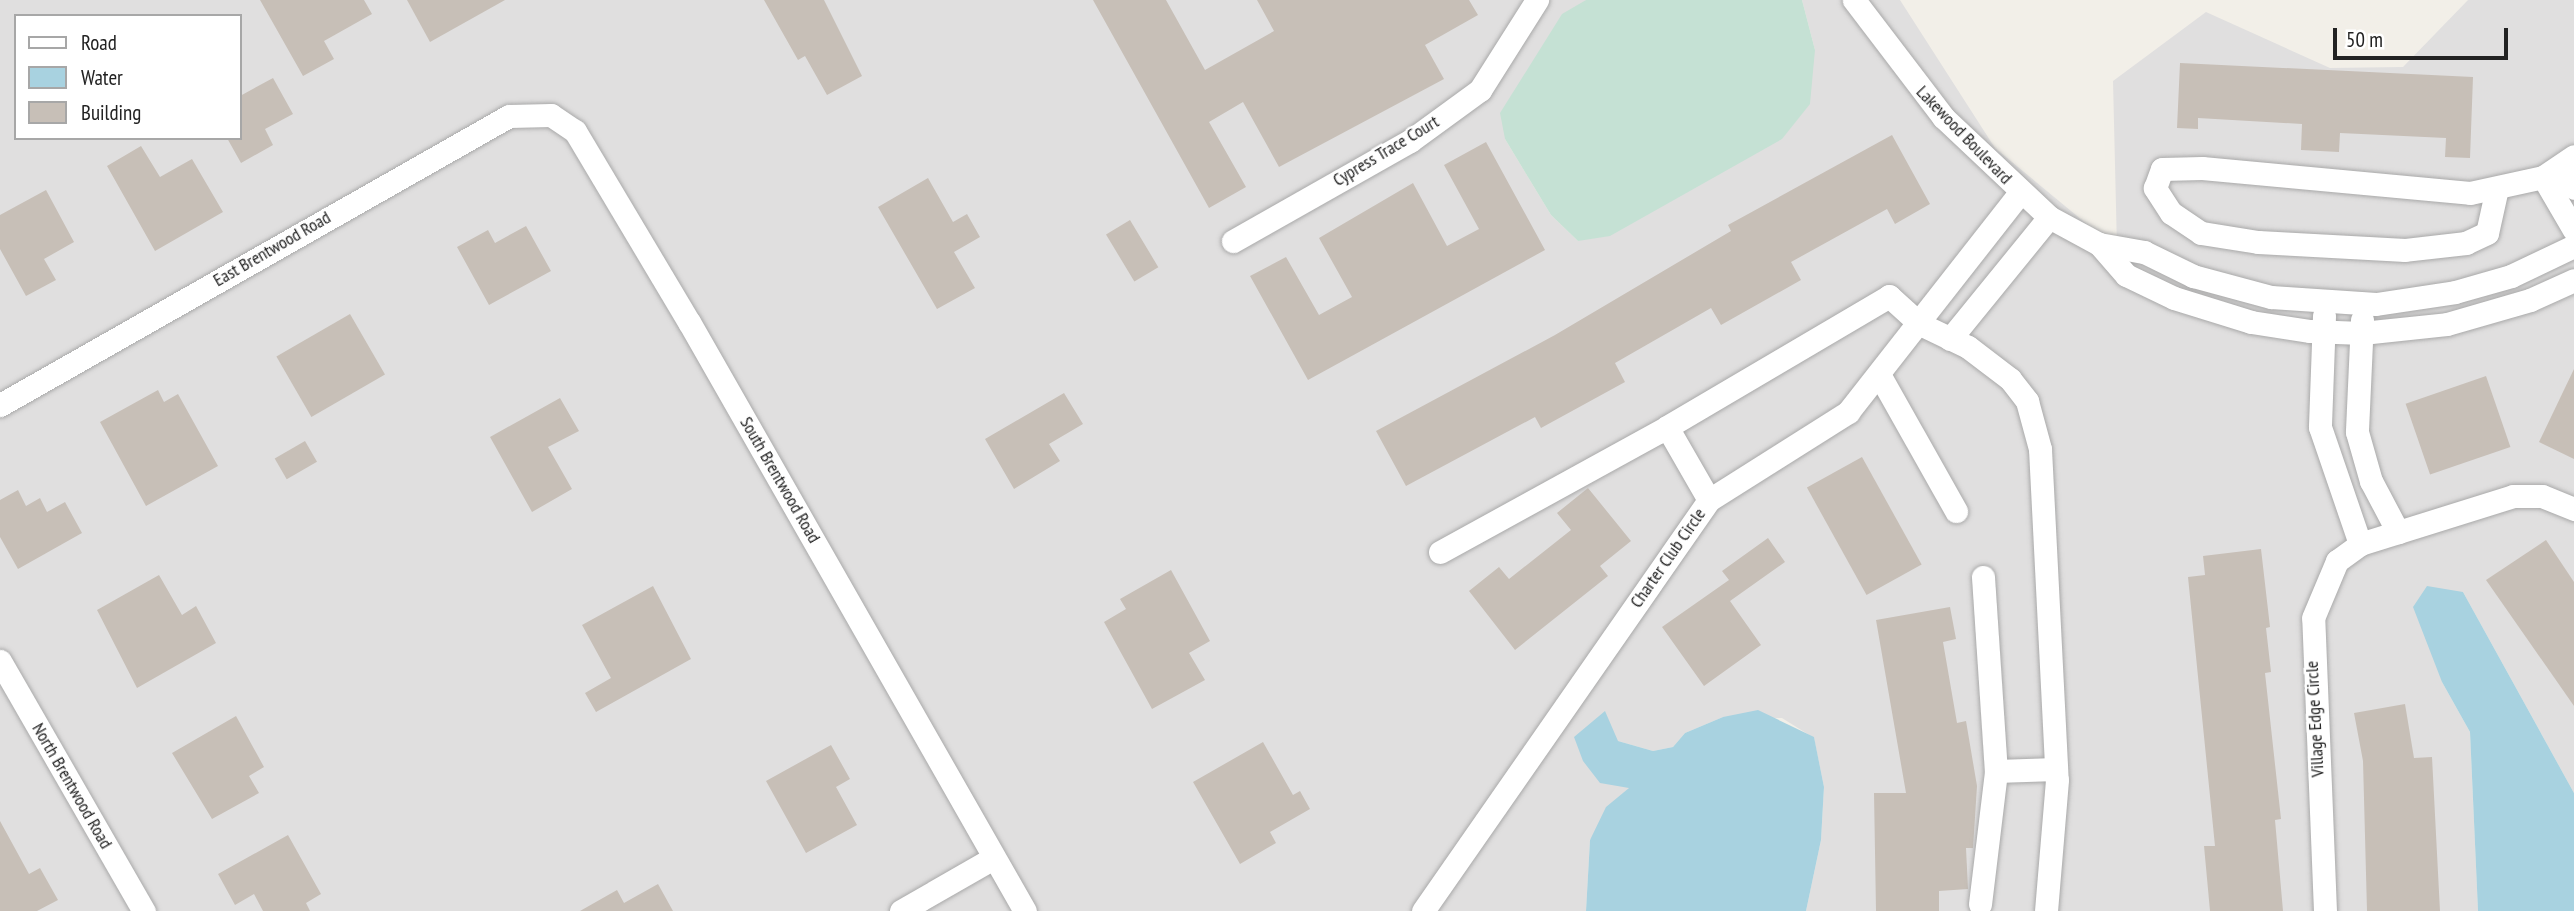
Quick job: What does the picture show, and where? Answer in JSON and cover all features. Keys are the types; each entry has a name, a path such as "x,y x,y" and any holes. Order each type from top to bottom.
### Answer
{"street":[{"name":"Cypress Trace Court","path":"1233,241 1409,141 1480,90 1537,0"},
{"name":"Lakewood Boulevard","path":"1854,0 1943,117 2020,193 2049,217 2099,244 2144,252 2193,276 2271,297 2362,303 2455,292 2511,276 2574,246"},
{"name":"East Brentwood Road","path":"0,405 509,116 551,115"},
{"name":"South Brentwood Road","path":"551,115 575,131 689,322 1025,911"},
{"path":"2560,166 2574,188"},
{"path":"2497,188 2487,233 2466,243 2405,250 2258,242 2201,233 2171,213 2155,188 2162,169 2202,168 2470,192 2497,188 2560,166"},
{"path":"2560,166 2574,230"},
{"name":"Charter Club Circle","path":"1423,911 1709,500 1848,412 1880,376 2020,193"},
{"path":"1950,339 2049,217"},
{"name":"Lakewood Boulevard","path":"2099,244 2126,275 2174,298 2251,322 2322,332 2362,333 2469,319 2530,300 2574,279"},
{"path":"1440,552 1667,427 1889,296 1920,324 1950,339 2010,379 2036,425 2056,769 2046,911"},
{"path":"2326,302 2322,332 2320,427 2360,544"},
{"path":"2362,303 2362,333 2354,408 2363,459 2398,532"},
{"path":"1880,376 1956,511"},
{"path":"1667,427 1709,500"},
{"path":"2332,468 2363,459"},
{"name":"Village Edge Circle","path":"2325,911 2313,618 2337,561 2360,544 2513,496 2542,496 2574,509"},
{"path":"1980,904 1996,771 1983,577"},
{"name":"North Brentwood Road","path":"0,661 144,911"},
{"path":"1996,771 2056,769"},
{"path":"901,911 993,858"}],"shaded area":[{"path":"0,0 1586,0 1505,139 1551,215 1578,241 1815,50 1802,0 1900,0 1995,148 2117,249 2113,81 2206,12 2330,68 2403,67 2468,0 2574,0 2574,793 2463,592 2442,682 2470,732 2478,911 1806,911 1821,840 1824,787 1814,738 1782,718 1723,717 1685,733 1673,747 1653,751 1618,741 1630,787 1590,840 1586,911 0,911"}],"green space":[{"path":"1586,0 1802,0 1815,50 1810,104 1782,139 1610,236 1578,241 1551,215 1505,139 1500,113 1562,14"}],"water":[{"path":"2427,586 2463,592 2574,793 2574,911 2478,911 2470,732 2442,682 2413,607"},
{"path":"1758,710 1814,737 1824,787 1821,840 1806,911 1586,911 1590,840 1606,807 1629,788 1600,783 1583,761 1574,737 1605,711 1618,741 1653,751 1673,747 1685,733 1723,717"}],"building":[{"path":"260,0 364,0 372,14 324,41 334,59 303,76"},
{"path":"407,0 505,0 430,42"},
{"path":"764,0 824,0 862,76 827,95 805,56 798,60"},
{"path":"1093,0 1166,0 1205,70 1274,31 1257,0 1469,0 1478,15 1425,45 1444,79 1279,167 1243,102 1209,122 1246,187 1209,208"},
{"path":"2180,63 2473,77 2470,158 2445,157 2446,138 2340,133 2339,152 2301,150 2302,124 2198,118 2198,129 2177,128"},
{"path":"273,78 293,114 265,129 273,145 241,163 228,140 242,140 242,95"},
{"path":"1892,135 1930,204 1895,224 1887,209 1791,262 1801,280 1721,325 1711,308 1615,363 1625,382 1541,428 1535,417 1406,486 1376,431 1555,335 1731,231 1728,225"},
{"path":"1486,142 1545,250 1308,380 1250,276 1286,257 1319,315 1352,297 1319,238 1413,183 1447,246 1479,229 1444,165"},
{"path":"141,146 160,177 192,159 223,212 155,251 107,166"},
{"path":"928,178 953,222 967,214 980,237 954,252 975,288 937,309 878,207"},
{"path":"46,190 74,242 44,259 56,280 26,296 0,249 0,215"},
{"path":"1130,220 1158,267 1134,282 1106,234"},
{"path":"526,226 551,271 489,305 457,247 488,230 495,243"},
{"path":"350,314 385,375 311,417 276,356"},
{"path":"2574,369 2574,459 2539,442"},
{"path":"2486,376 2510,447 2430,475 2406,404"},
{"path":"158,390 164,402 178,394 218,466 146,506 100,422"},
{"path":"1064,393 1083,424 1049,444 1060,461 1014,489 985,439"},
{"path":"560,398 579,431 548,447 572,489 532,512 490,437"},
{"path":"305,441 317,462 287,479 275,458"},
{"path":"1862,457 1922,565 1867,595 1807,488"},
{"path":"1588,488 1631,541 1600,566 1608,576 1515,650 1469,591 1499,567 1509,579 1571,530 1557,513"},
{"path":"18,490 26,506 40,498 47,512 65,502 82,533 18,569 0,537 0,500"},
{"path":"1768,538 1785,562 1730,601 1761,645 1704,686 1662,627 1729,580 1722,571"},
{"path":"2546,540 2574,582 2574,706 2486,580"},
{"path":"2261,549 2270,627 2266,628 2271,672 2265,673 2281,819 2275,820 2283,911 2210,911 2204,846 2215,846 2188,577 2205,575 2203,556"},
{"path":"1171,570 1210,641 1189,653 1205,680 1152,709 1104,622 1126,609 1120,599"},
{"path":"159,575 182,615 196,606 216,643 137,688 97,610"},
{"path":"653,586 691,659 596,712 585,693 611,678 582,625"},
{"path":"1950,607 1956,639 1943,642 1957,723 1966,721 1977,786 1973,848 1966,848 1968,889 1939,891 1939,911 1876,911 1874,793 1906,793 1876,620"},
{"path":"2405,704 2414,758 2432,757 2440,911 2367,911 2363,761 2354,713"},
{"path":"236,716 264,767 249,776 259,793 212,819 172,753"},
{"path":"1263,742 1293,795 1300,791 1310,809 1270,832 1276,843 1240,864 1193,782"},
{"path":"831,745 850,779 836,787 857,825 806,853 766,781"},
{"path":"0,821 29,874 40,868 58,900 37,911 0,911"},
{"path":"288,835 321,894 306,903 310,911 263,911 254,894 235,905 218,874"},
{"path":"658,884 673,911 580,911 617,890 624,903"}]}
